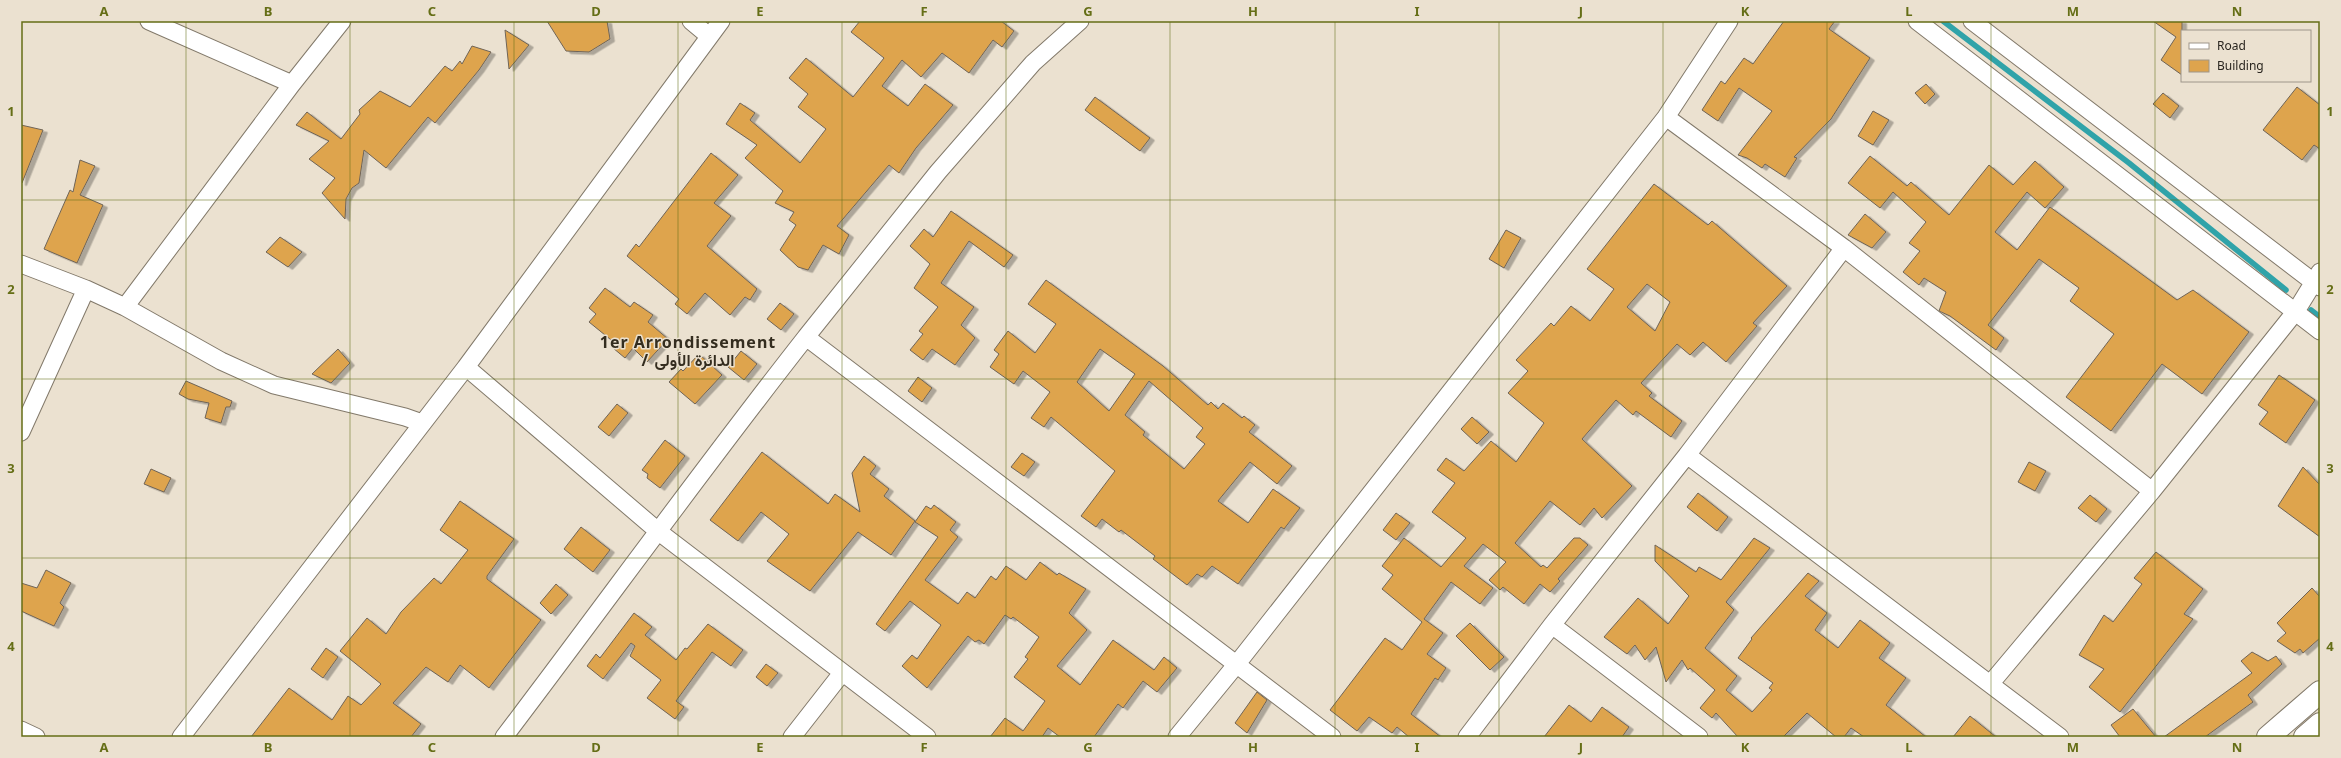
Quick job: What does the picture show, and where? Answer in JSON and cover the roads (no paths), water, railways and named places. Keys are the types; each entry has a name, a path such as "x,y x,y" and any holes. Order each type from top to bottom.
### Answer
{"street":[{"path":"150,21 292,84"},
{"path":"125,307 292,84 342,21"},
{"path":"691,21 709,36"},
{"path":"181,737 466,367 721,21"},
{"path":"504,737 659,532 732,431 938,172 1033,63 1080,21"},
{"path":"1177,737 1236,665 1666,117 1729,21"},
{"path":"1917,21 2296,311 2320,331"},
{"path":"1972,21 2318,280 2296,311 2152,491 1991,683"},
{"path":"1666,117 1844,248 2152,491"},
{"path":"1467,737 1552,625 1687,455 1844,248"},
{"path":"21,264 86,289 125,307 221,361 274,385 405,416 422,423"},
{"path":"21,432 86,289"},
{"path":"806,337 1332,737"},
{"path":"466,367 659,532 842,673 928,737"},
{"path":"1687,455 1991,683 2060,737"},
{"path":"1552,625 1699,737"},
{"path":"792,737 842,673"},
{"path":"2268,737 2320,692"},
{"path":"2305,737 2320,724"},
{"path":"21,730 36,737"}],"waterway":[{"path":"1943,21 2129,163 2286,290"},
{"path":"2311,310 2320,317"}],"district":[{"name":"1er Arrondissement / الدائرة الأولى","path":"688,351"}]}
